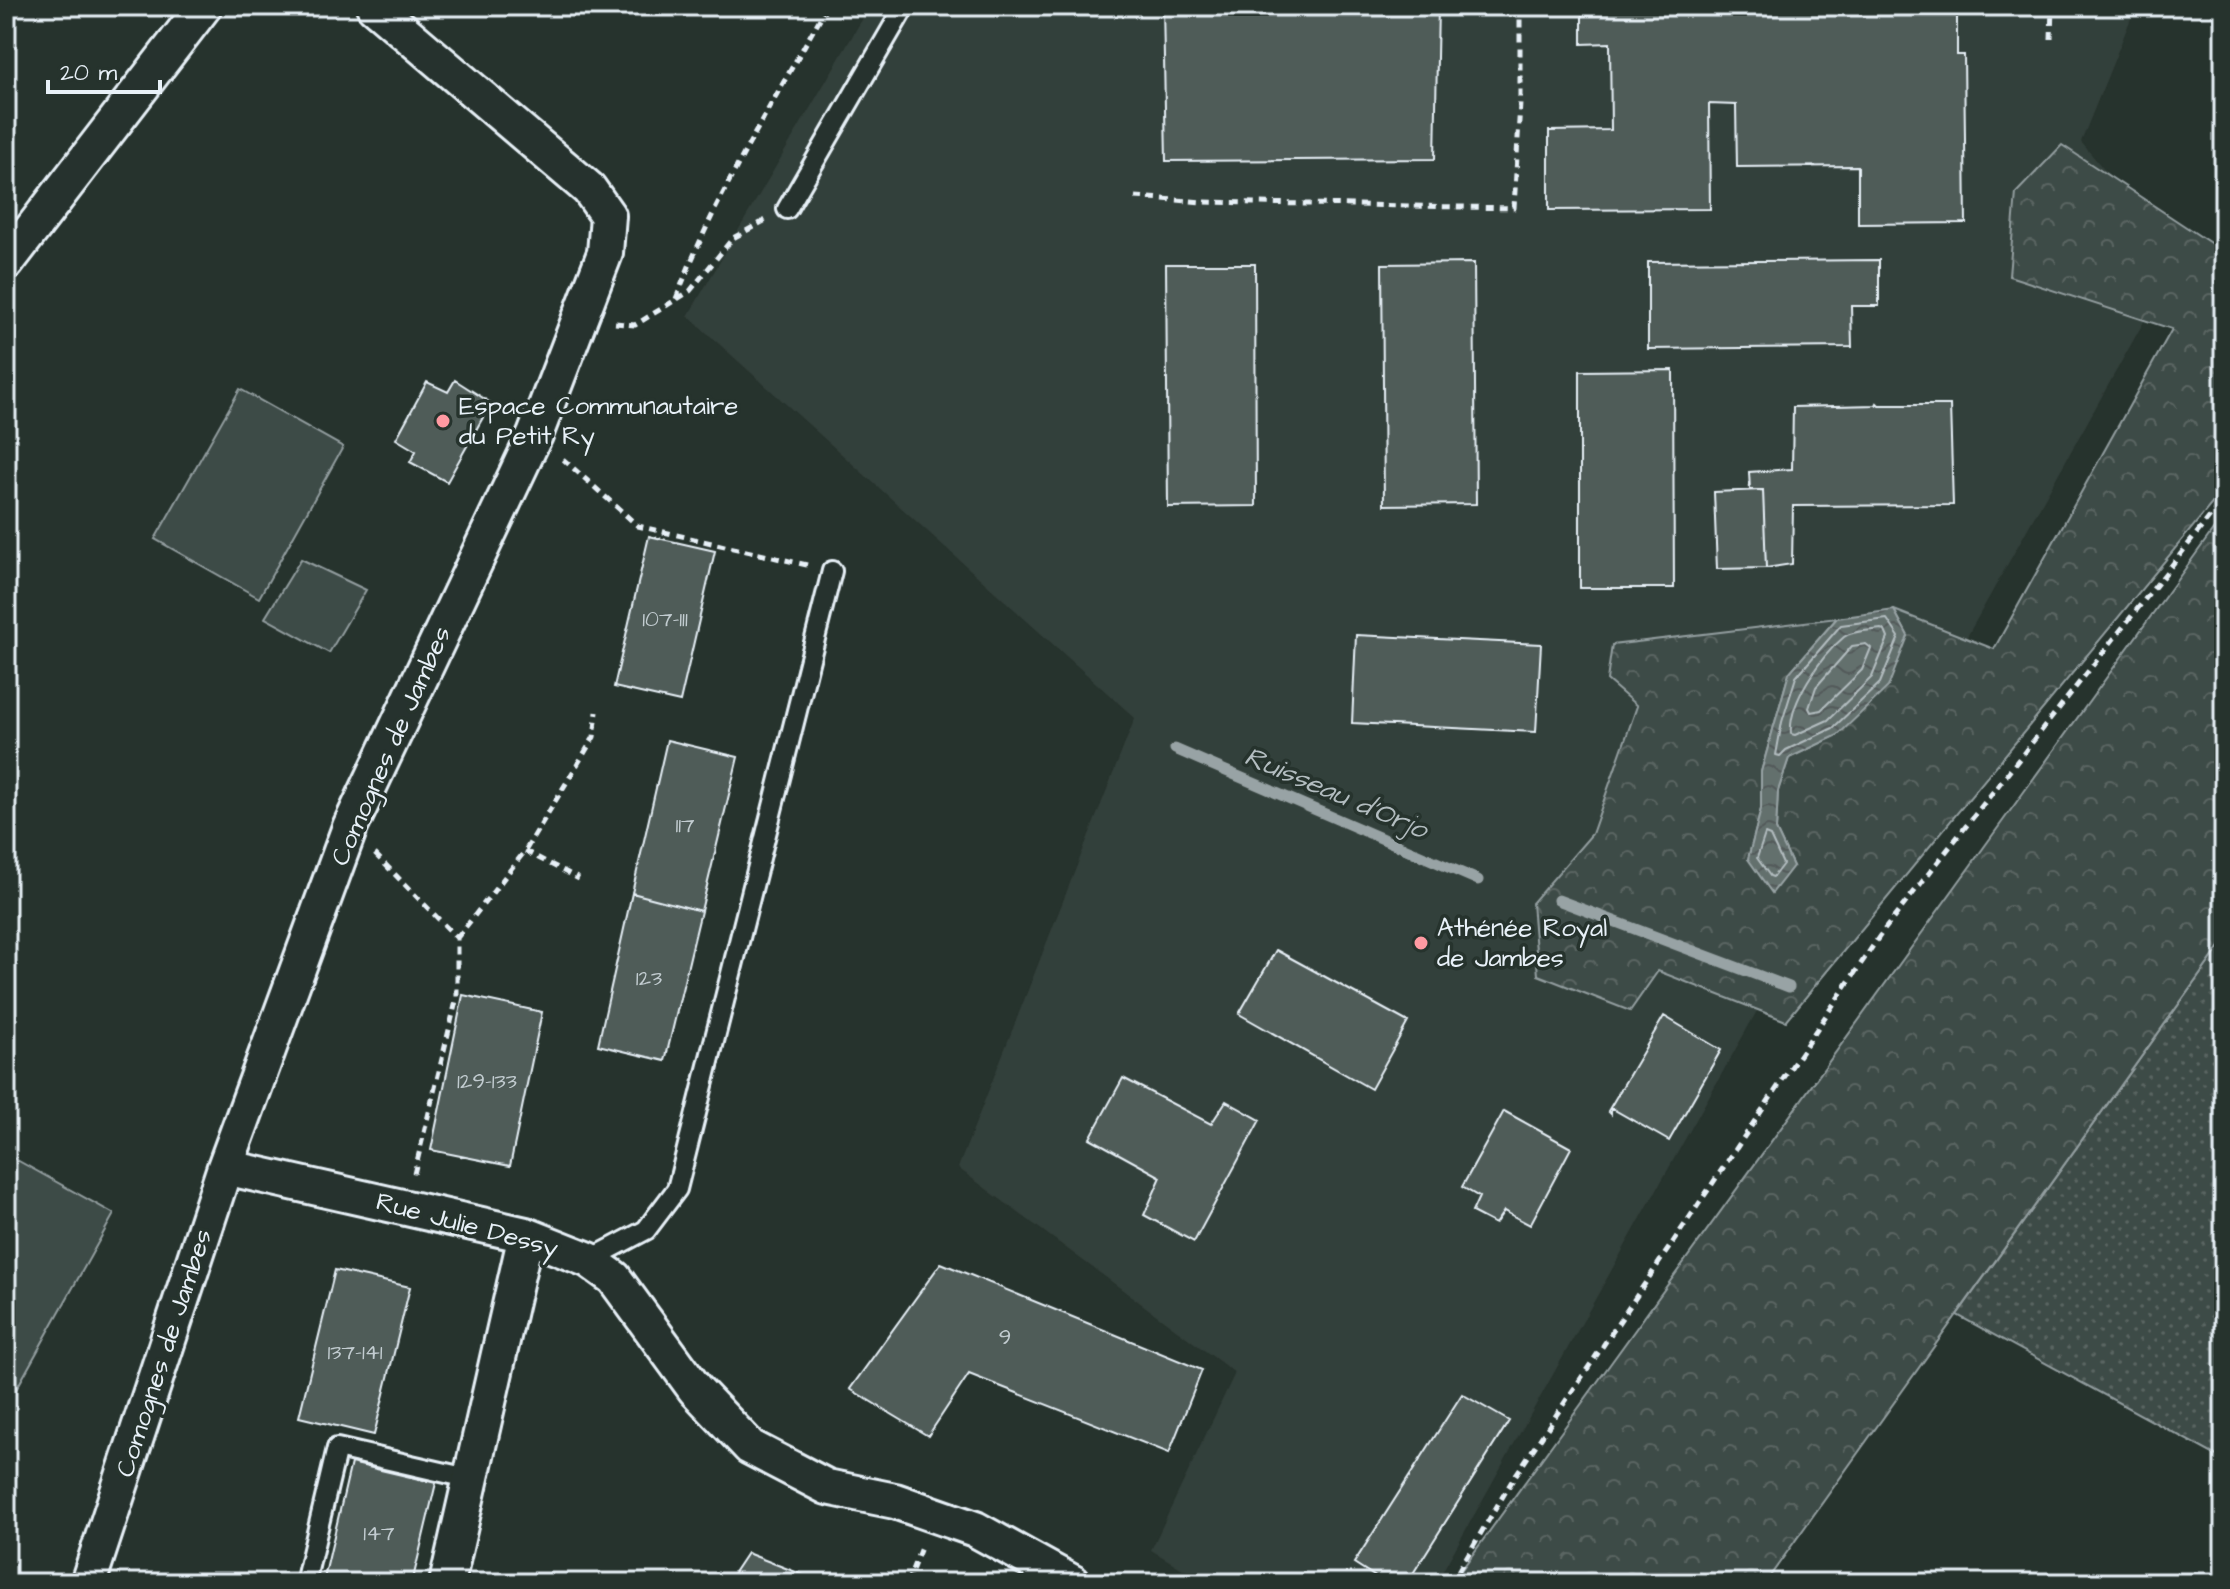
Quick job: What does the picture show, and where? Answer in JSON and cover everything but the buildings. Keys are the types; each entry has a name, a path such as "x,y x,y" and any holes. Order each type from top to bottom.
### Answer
{"street":[{"path":"6,263 204,6"},
{"name":"Comognes de Jambes","path":"88,1583 225,1167 350,827 535,435 605,253 608,216 589,189 374,6"},
{"name":"Rue Julie Dessy","path":"225,1167 526,1235 589,1260 614,1278 695,1389 750,1447 827,1487 895,1501 975,1529 1073,1583"},
{"path":"447,1583 526,1235"}],"lane":[{"path":"787,209 905,6"},
{"path":"589,1260 646,1230 677,1189 832,571"},
{"path":"305,1583 337,1448 472,1479"}],"path":[{"path":"676,299 693,253 735,171 827,6"},
{"path":"1135,197 1203,202 1514,208 1520,103 1520,6"},
{"path":"2051,39 2052,6"},
{"path":"578,320 635,325 690,291 733,238 787,209"},
{"path":"535,435 638,526 832,571"},
{"path":"1451,1583 1515,1476 1881,934 2224,499"},
{"path":"406,1207 457,997 457,938 525,851 594,737 597,712"},
{"path":"350,827 457,938"},
{"path":"525,851 579,879"}],"shaded area":[{"name":"Athénée Royal de Jambes","path":"870,6 2136,6 2081,142 2179,259 1436,1583 1206,1583 1151,1550 1235,1373 958,1168 1135,718 688,316"}],"green space":[{"path":"2062,145 2224,252 2224,489 1786,1021 1658,971 1630,1011 1538,975 1532,903 1592,834 1637,706 1607,680 1612,645 1837,618 1789,673 1761,772 1761,809 1748,859 1793,866 1776,830 1778,791 1789,758 1838,735 1908,636 1894,610 1994,649 2172,329 2009,276 2016,193"},
{"path":"240,389 343,447 259,598 155,539"},
{"path":"2224,515 2224,941 1765,1583 1452,1583"},
{"path":"301,559 366,590 329,653 265,618"},
{"path":"2224,941 2224,1460 1957,1315"},
{"path":"6,1154 114,1214 8,1404 6,1402"}],"water":[{"path":"1894,610 1908,636 1888,687 1838,735 1789,758 1778,791 1776,830 1793,866 1772,893 1748,859 1761,809 1761,772 1789,673 1837,618"}],"waterway":[{"name":"Ruisseau d'Orjo","path":"1175,749 1478,880"},
{"name":"Ruisseau d'Orjo","path":"1558,900 1789,987"}],"place":[{"name":"Espace Communautaire du Petit Ry","path":"443,421"},
{"name":"Athénée Royal de Jambes","path":"1421,943"}]}
